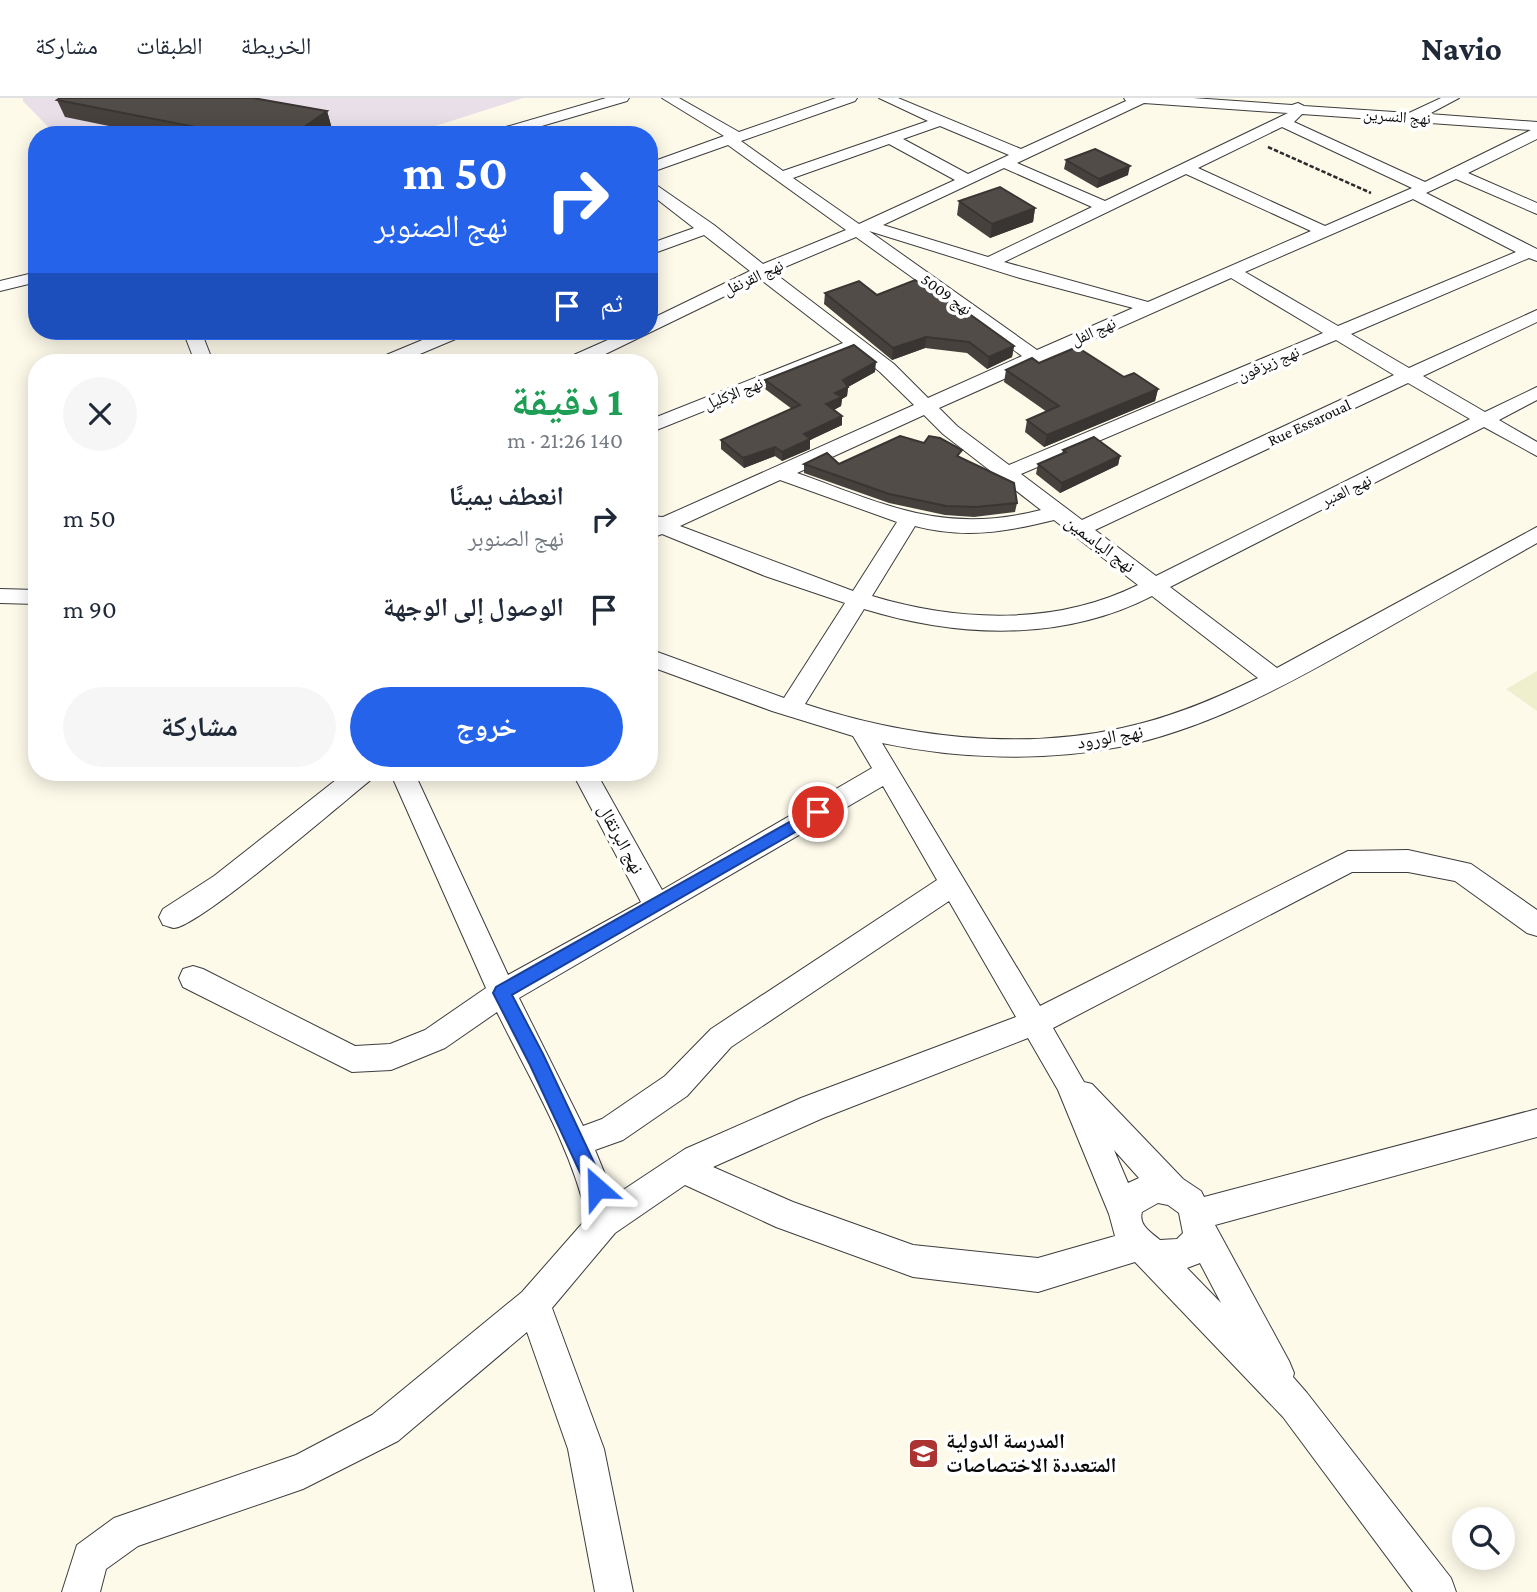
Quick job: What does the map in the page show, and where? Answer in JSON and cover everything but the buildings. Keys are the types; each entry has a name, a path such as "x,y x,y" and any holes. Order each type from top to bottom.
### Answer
{"street":[{"path":"526,126 621,98"},
{"path":"669,98 733,138 783,176 864,228 1147,307"},
{"path":"658,165 850,98"},
{"path":"886,98 1022,155"},
{"name":"نهج النسرين","path":"1131,98 1537,125"},
{"path":"989,263 1294,116 1300,103 1312,98"},
{"path":"1411,117 1452,98"},
{"name":"نهج القرنفل","path":"658,323 762,271 864,228 1142,99"},
{"path":"550,119 561,126"},
{"path":"783,176 938,122"},
{"path":"1282,122 1419,190 1533,254"},
{"name":"نهج الفل","path":"658,523 779,473 1147,307 1392,202 1537,133"},
{"path":"891,139 968,180"},
{"path":"1005,163 1105,207"},
{"path":"1186,168 1324,231"},
{"path":"1456,173 1537,209"},
{"name":"نهج الياسمين","path":"658,192 887,368 950,430 1277,680"},
{"path":"658,247 708,228"},
{"name":"نهج 5009","path":"864,228 1035,357"},
{"name":"نهج زيزفون","path":"1007,473 1337,333 1533,254"},
{"path":"1231,272 1537,450"},
{"path":"0,286 28,279"},
{"name":"Rue Essaroual","path":"1080,528 1537,315"},
{"path":"405,354 438,340"},
{"path":"592,354 622,340"},
{"name":"نهج الإكليل","path":"658,423 855,344"},
{"name":"نهج العنبر","path":"658,527 860,602 930,619 965,623 1034,622 1094,613 1154,586 1537,393"},
{"path":"779,473 910,518 971,528 1011,524 1058,512"},
{"path":"790,708 860,602 910,518"},
{"name":"نهج الورود","path":"658,660 790,708 861,729 937,742 1032,746 1077,744 1153,730 1197,715 1277,680 1537,534"},
{"path":"0,596 28,597"},
{"path":"861,729 1037,1022 1070,1083 1125,1214 1128,1230 1295,1405 1437,1592"},
{"path":"193,978 352,1059 391,1057 435,1039 502,993 887,771"},
{"path":"173,917 224,884 352,781"},
{"path":"406,781 502,993 597,1188 604,1222"},
{"name":"نهج البرتقال","path":"589,781 657,906"},
{"path":"82,1592 90,1559 127,1531 303,1471 385,1428 534,1304 604,1222 696,1159 812,1108 1037,1022 1348,862 1408,860 1462,872 1537,925"},
{"path":"576,1143 612,1130 676,1086 721,1038 954,883"},
{"path":"1070,1083 1172,1191 1186,1200 1295,1405"},
{"path":"1198,1223 1537,1123"},
{"path":"682,1168 787,1216 913,1261 1038,1275 1145,1250 1170,1259 1185,1255 1196,1245 1198,1223"},
{"path":"1125,1214 1129,1200 1140,1190 1156,1187 1172,1191"},
{"path":"534,1304 586,1449 614,1592"}],"path":[{"path":"1248,138 1392,202"}],"shaded area":[{"path":"23,98 523,98 435,126 47,126"}],"green space":[{"path":"1537,671 1537,711 1506,689"}],"place":[{"name":"المدرسة الدولية المتعددة الاختصاصات","path":"923,1453"}],"route":[{"path":"597,1188 537,1060 502,993 818,812"}]}
